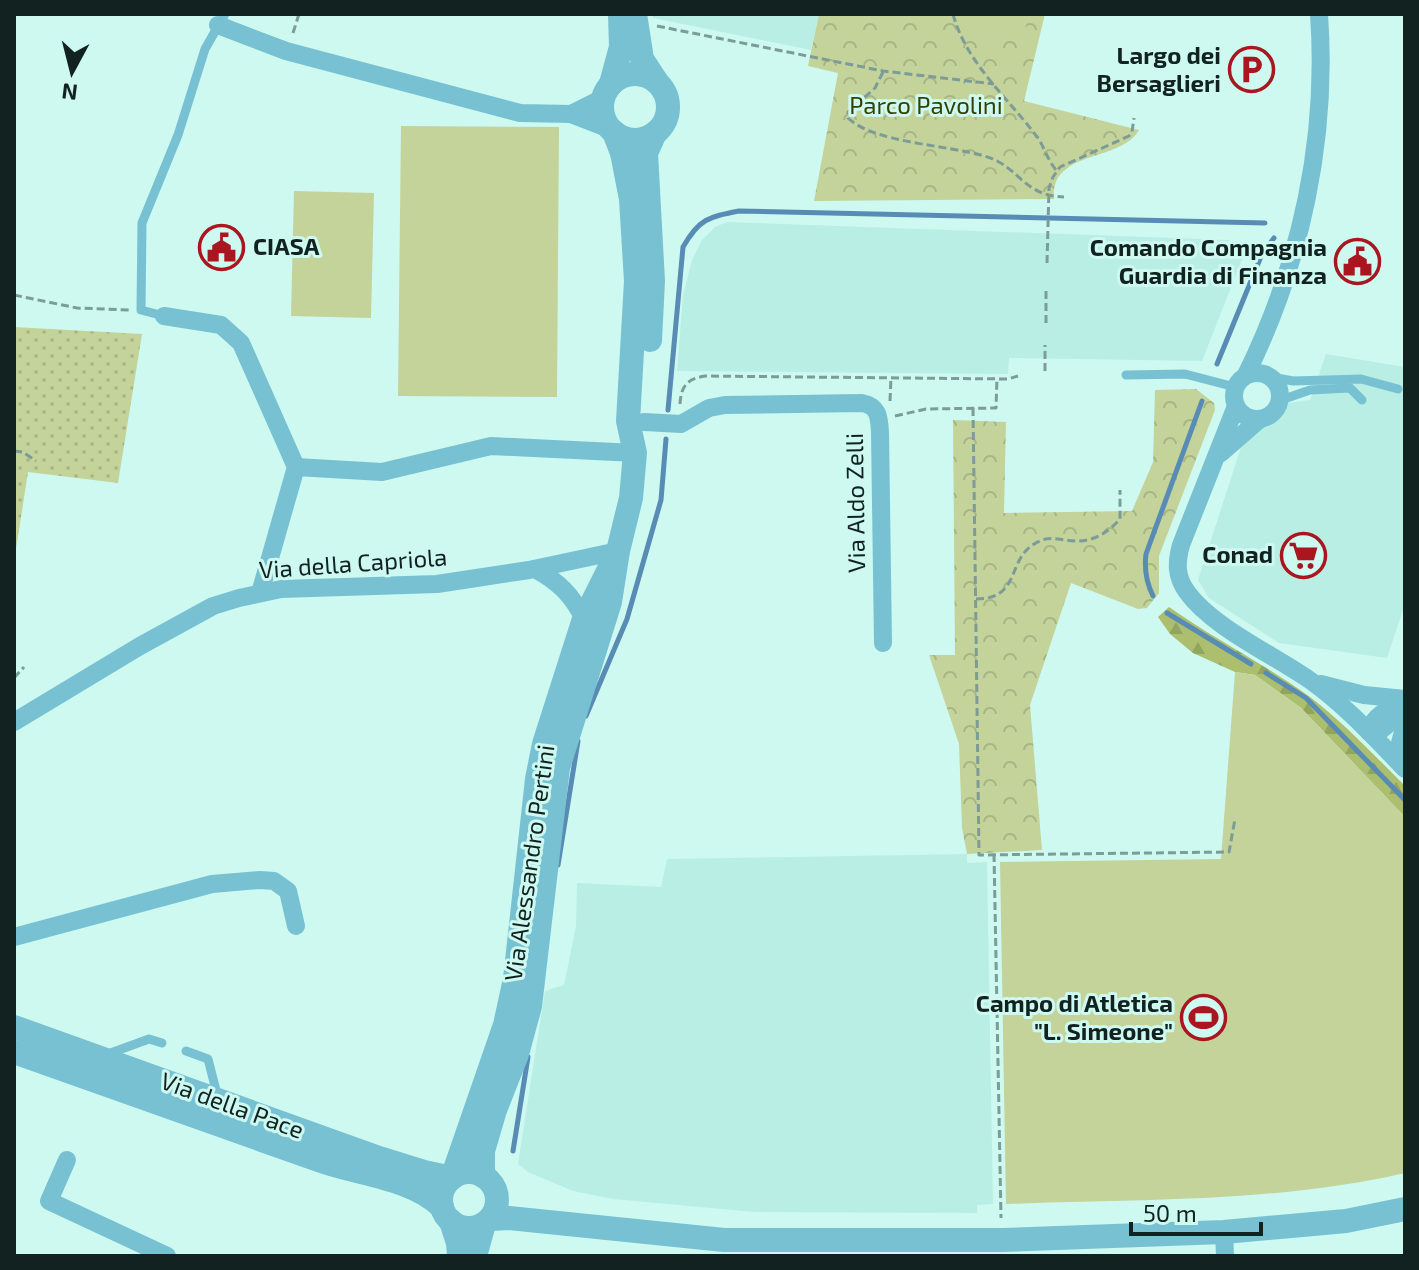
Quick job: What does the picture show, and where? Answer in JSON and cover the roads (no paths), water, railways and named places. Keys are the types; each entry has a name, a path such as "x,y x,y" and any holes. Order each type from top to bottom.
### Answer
{"street":[{"path":"1319,14 1319,102 1308,201 1292,264 1268,331 1239,389 1219,454 1181,545 1179,579 1187,593 1207,614 1333,697 1404,768"},
{"path":"221,19 286,51 520,113 571,114 630,139 655,133 667,111 667,98 642,59 631,18"},
{"path":"612,131 603,114 607,91 631,18"},
{"path":"571,114 631,74 647,76 657,82"},
{"name":"Via Alessandro Pertini","path":"612,131 622,153 632,227 636,314 628,421 635,453"},
{"name":"Via Alessandro Pertini","path":"489,1182 483,1151 530,1006 558,768 610,602 631,498 635,453 644,422 653,281 646,153 655,133"},
{"path":"164,316 221,325 241,343 296,467 260,593"},
{"path":"1219,454 1260,419 1276,411 1281,400 1280,388 1272,377 1268,331"},
{"path":"1239,389 1255,372 1272,377"},
{"path":"1239,389 1246,416 1260,419"},
{"name":"Via Aldo Zelli","path":"644,422 681,424 709,408 725,405 862,403 876,410 880,432 883,643"},
{"path":"296,467 382,472 491,446 635,453"},
{"name":"Via Alessandro Pertini","path":"452,1178 505,1025 520,939 544,744 584,619 618,551"},
{"name":"Via della Capriola","path":"14,722 140,646 226,602 281,589 437,584 535,569 618,551"},
{"path":"535,569 564,588 574,599 584,619"},
{"path":"1309,680 1364,695 1405,701"},
{"path":"1369,732 1372,721 1378,715 1405,701"},
{"path":"1369,732 1381,730 1405,710"},
{"path":"1404,768 1400,743 1405,724"},
{"path":"14,937 212,884 260,880 274,881 288,891 296,926"},
{"name":"Via della Pace","path":"14,1027 409,1168 452,1178"},
{"name":"Via della Pace","path":"14,1052 328,1163 411,1187 429,1195 446,1214"},
{"path":"67,1160 49,1201 167,1256"},
{"path":"459,1256 442,1191 452,1178 467,1172 489,1182 520,1206 576,1225"},
{"path":"475,1256 497,1204 489,1182"},
{"path":"446,1214 467,1228 509,1218 724,1240 928,1248 1003,1240 1224,1244 1405,1209"}],"lane":[{"path":"164,316 141,310 142,223 178,135 205,49 221,19"},
{"path":"1126,375 1185,374 1239,389"},
{"path":"1272,377 1293,381 1361,379 1398,389"},
{"path":"1281,400 1310,390 1350,388 1362,400"},
{"path":"98,1058 149,1039 162,1043"},
{"path":"186,1051 208,1059 219,1101"}],"waterway":[{"path":"668,410 683,247 694,230 719,215 739,211 1265,223"},
{"path":"1217,364 1262,254 1274,238"},
{"path":"1153,596 1146,576 1146,554 1202,401"},
{"path":"586,716 627,619 661,500 666,439"},
{"path":"1167,613 1251,664"},
{"path":"1266,673 1306,698 1405,800"},
{"path":"558,865 578,741"},
{"path":"513,1151 528,1057"}],"place":[{"name":"Largo dei Bersaglieri","path":"1252,70"},
{"name":"CIASA","path":"222,247"},
{"name":"Comando Compagnia Guardia di Finanza","path":"1358,262"},
{"name":"Conad","path":"1304,555"},
{"name":"Campo di Atletica \"L. Simeone\"","path":"1204,1018"}],"park label":[{"name":"Parco Pavolini","path":"926,106"}]}
